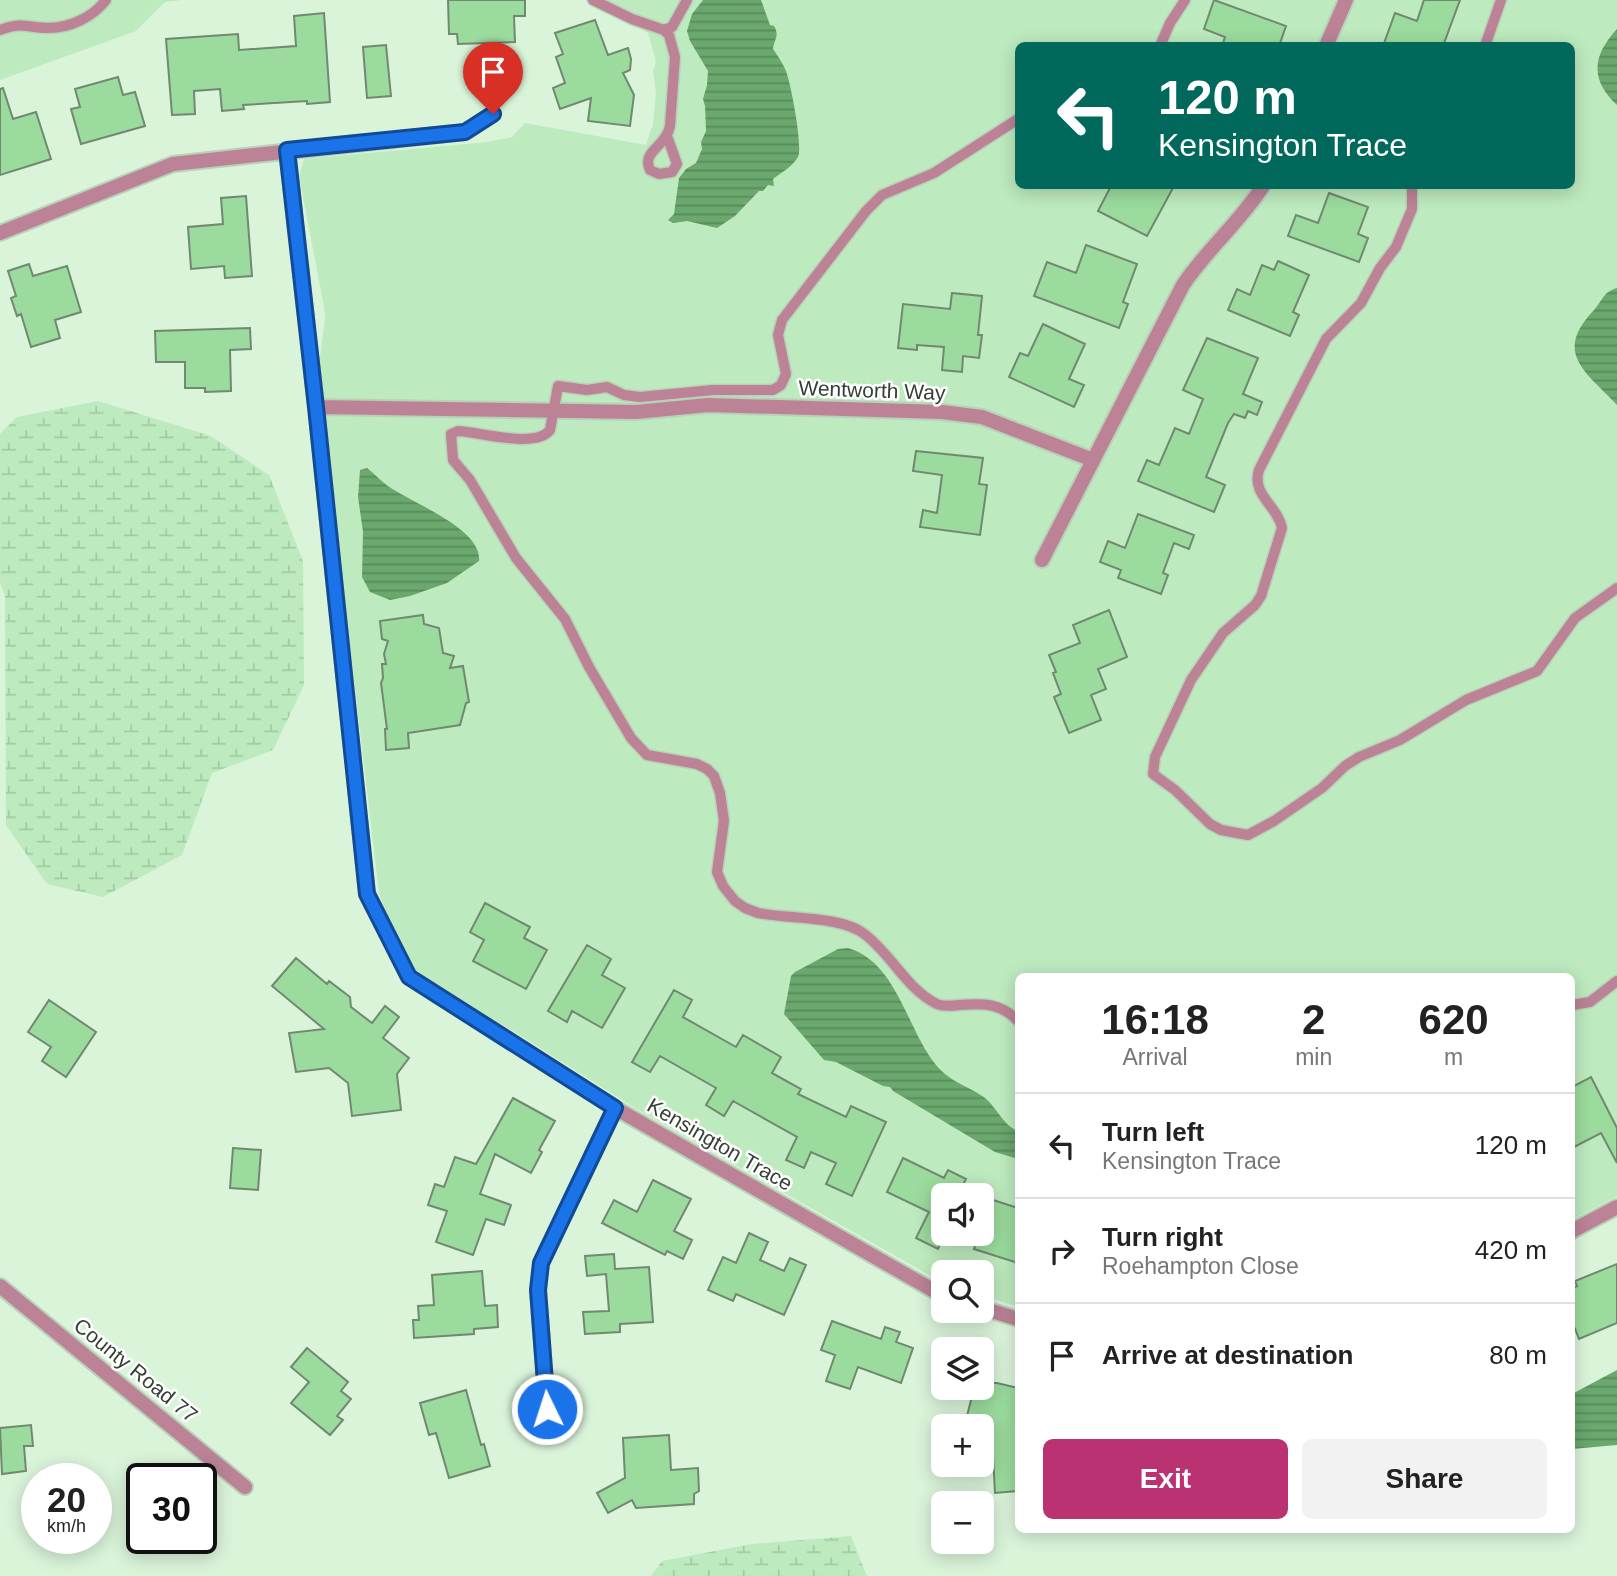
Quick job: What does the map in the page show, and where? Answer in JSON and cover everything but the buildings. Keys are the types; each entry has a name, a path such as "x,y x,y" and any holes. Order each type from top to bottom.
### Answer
{"street":[{"path":"1328,42 1346,0"},
{"path":"0,233 173,164 465,132 493,114"},
{"name":"Kensington Trace","path":"287,150 367,894 409,977 615,1108 931,1289"},
{"path":"1042,560 1183,285 1202,258 1248,209 1262,189"},
{"name":"Wentworth Way","path":"316,407 636,412 708,405 942,412 982,417 1093,460"},
{"path":"549,1434 538,1290 541,1263 615,1108"},
{"path":"1575,1229 1617,1207"},
{"name":"County Road 77","path":"0,1286 245,1487"},
{"path":"994,1312 1015,1318"}],"lane":[{"path":"0,30 20,24 44,28 68,25 91,14 106,0"},
{"path":"593,0 632,19 664,30 672,42 675,57 673,100 667,136"},
{"path":"664,30 672,27 687,0"},
{"path":"1162,42 1185,0"},
{"path":"1486,42 1501,0"},
{"path":"1015,121 934,173 882,195 866,211 782,320 778,335 786,370 785,378 776,389 713,390 640,397 624,395 607,387 591,390 558,386 550,430 541,438 454,432 450,440 451,454 457,467 470,480 516,558 565,619 589,667 631,738 647,755 697,764 714,776 724,821 717,872 730,897 739,906 751,911 853,928 872,940 918,991 938,1004 987,1004 1003,1008 1015,1018"},
{"path":"1412,189 1412,209 1396,247 1380,268 1358,308 1326,339 1259,470 1259,489 1279,518 1282,528 1261,596 1255,605 1223,633 1191,680 1154,757 1153,774 1175,790 1210,824 1221,830 1248,835 1274,821 1322,788 1359,757 1400,740 1466,700 1537,671 1574,618 1617,588"},
{"path":"1575,1005 1599,997 1617,981"}],"green space":[{"path":"0,0 182,0 165,2 136,31 0,80"},
{"path":"588,0 1617,0 1617,1196 1575,1218 1575,973 1015,973 1015,1306 994,1299 994,1260 931,1260 931,1276 635,1108 508,1028 409,977 379,893 318,373 324,307 299,176 304,159 487,142 512,137 525,123 646,145 653,124 656,93 653,71 656,62 648,33"},
{"path":"98,401 211,436 269,475 303,561 304,685 273,750 212,773 182,855 103,897 47,884 6,825 5,595 0,583 0,434 17,417"},
{"path":"851,1536 867,1576 651,1576 662,1561 752,1544"}],"shaded area":[{"path":"703,0 761,0 770,25 774,26 777,32 773,49 788,78 799,141 798,157 790,167 773,179 774,186 768,185 763,191 759,191 735,216 717,228 687,221 673,223 668,220 674,214 679,178 686,169 696,163 706,131 703,99 708,71 687,31 692,14"},
{"path":"1617,29 1617,105 1602,86 1598,68 1603,49"},
{"path":"1617,288 1617,405 1585,371 1575,350 1576,338 1582,325 1606,294"},
{"path":"367,468 388,486 458,527 477,549 479,561 447,583 410,596 390,600 370,592 362,577 363,532 358,497 360,470"},
{"path":"848,948 865,956 878,967 890,982 936,1065 948,1076 985,1098 1015,1130 1015,1158 995,1152 890,1087 836,1062 824,1060 784,1014 791,976 838,949"},
{"path":"1617,1370 1617,1445 1575,1449 1575,1392"}],"route":[{"path":"493,114 465,132 287,150 367,894 409,977 615,1108 541,1263 538,1290 547,1409"}]}
